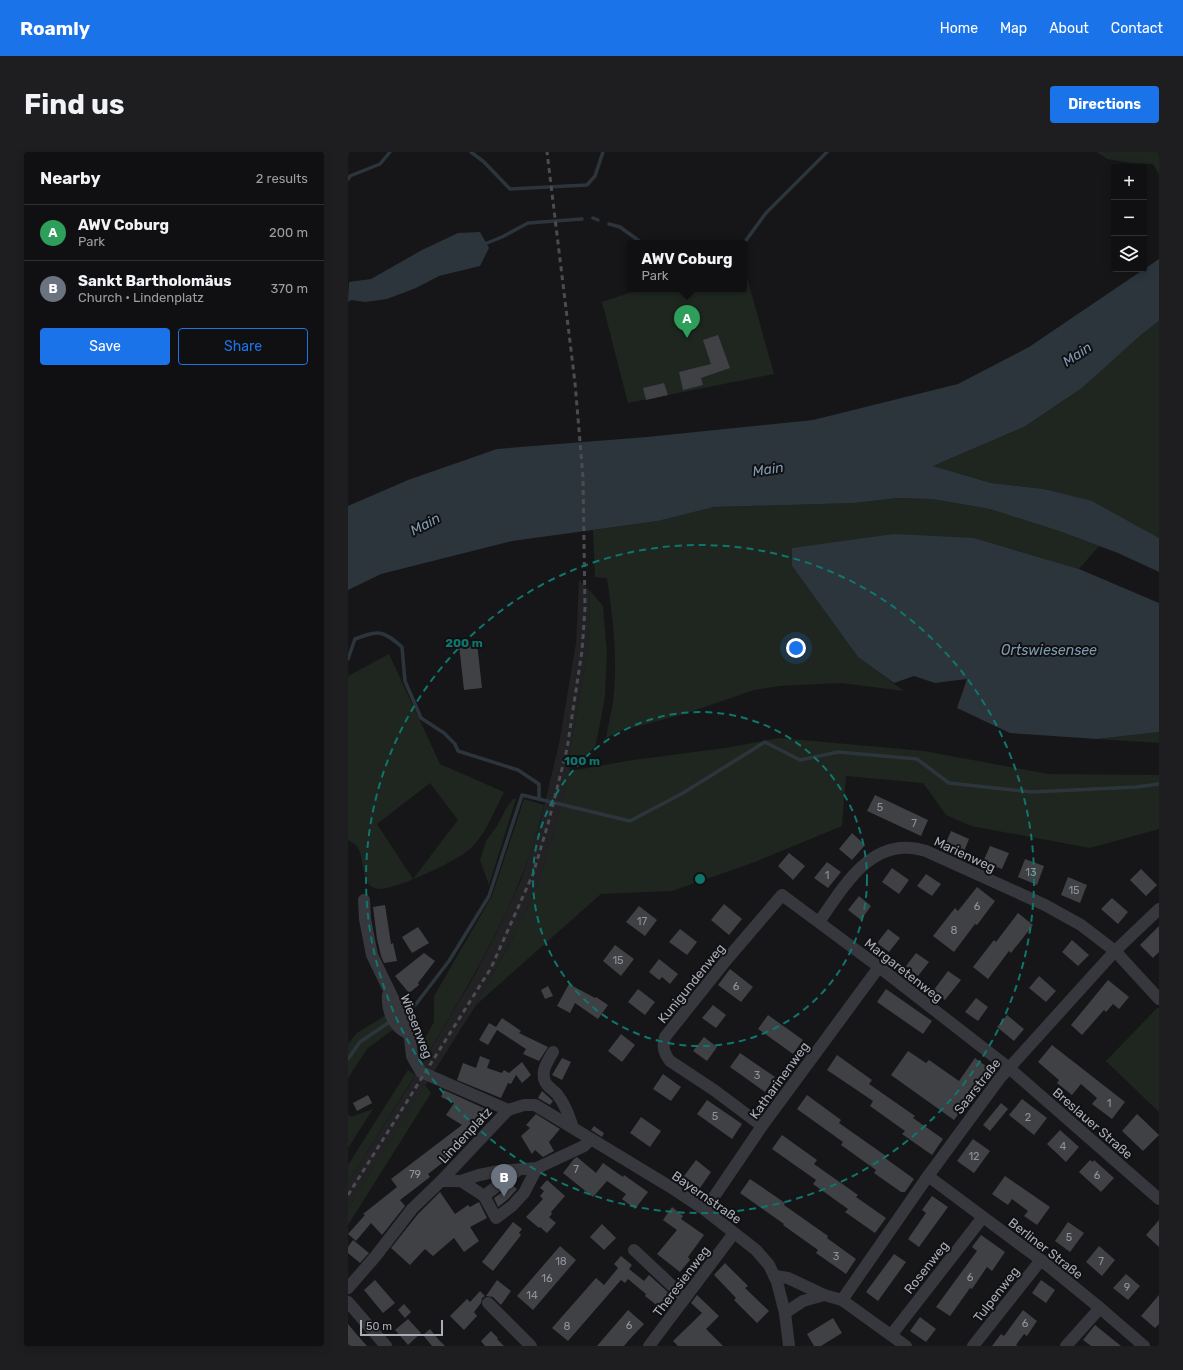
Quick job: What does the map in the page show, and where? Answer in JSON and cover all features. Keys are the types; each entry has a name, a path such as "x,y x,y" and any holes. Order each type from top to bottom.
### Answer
{"street":[{"name":"Marienweg","path":"819,922 854,874 869,859 890,849 910,847 926,851 1045,905 1081,925 1115,951 1159,999"},
{"name":"Margaretenweg","path":"782,895 879,967 1009,1068"},
{"name":"Kunigundenweg","path":"762,1126 714,1090 670,1061 665,1055 663,1045 665,1037 728,958 782,895"},
{"name":"Wiesenweg","path":"364,900 365,918 372,955 404,1021 409,1034 412,1056 421,1072 508,1110"},
{"name":"Saarstraße","path":"842,1300 928,1176 1009,1068 1115,951 1159,909"},
{"name":"Katharinenweg","path":"705,1210 762,1126 879,967"},
{"path":"389,990 387,1006 393,1020 400,1030 409,1034"},
{"path":"553,1052 545,1066 543,1076 547,1084 557,1094 567,1112 573,1128"},
{"name":"Breslauer Straße","path":"1009,1068 1159,1199"},
{"name":"Bayernstraße","path":"508,1110 524,1105 535,1105 552,1114 672,1188 705,1210 756,1250 769,1265 781,1293 789,1346"},
{"name":"Lindenplatz","path":"441,1181 508,1110"},
{"name":"Lindenplatz","path":"441,1181 461,1181 479,1175 499,1171 537,1168 584,1146 591,1139"},
{"path":"461,1181 484,1196 496,1218 512,1206 524,1193 537,1168"},
{"path":"484,1196 518,1170"},
{"name":"Berliner Straße","path":"928,1176 1041,1260 1144,1346"},
{"path":"348,1288 375,1257 412,1209 441,1181"},
{"name":"Rosenweg","path":"892,1334 983,1217"},
{"name":"Theresienweg","path":"649,1346 734,1232"},
{"path":"634,1250 685,1298"},
{"name":"Tulpenweg","path":"973,1346 1041,1260"},
{"path":"775,1276 788,1278 824,1295 842,1300 892,1334 906,1346"},
{"path":"785,1312 803,1301 824,1295"},
{"path":"348,1302 386,1346"},
{"path":"488,1303 531,1346"},
{"path":"1066,1346 1100,1308"}],"shaded area":[{"path":"1097,152 1159,152 1159,174 1153,164 1131,163 1107,159"},
{"path":"747,278 774,374 628,403 602,302 632,292 747,292"},
{"path":"1159,321 1159,538 1093,502 1044,489 991,483 933,466 1024,427 1082,388 1142,334"},
{"path":"898,498 932,499 990,509 1059,531 1099,546 1079,569 974,538 792,548 792,566 858,657 904,691 841,683 779,686 754,690 684,714 620,731 606,738 613,702 615,655 607,578 595,577 593,530 658,521 714,507 854,503"},
{"path":"579,580 590,591 588,649 569,755 570,771 551,846 538,884 521,922 476,1005 348,1208 348,1183 410,1084 472,980 496,934 521,880 540,823 559,744 576,643"},
{"path":"590,591 603,606 607,654 605,696 595,747 586,755 569,755 588,649"},
{"path":"389,654 440,764 504,792 482,835 465,853 415,879 381,889 372,887 368,883 359,849 348,840 348,676","holes":["430,783 458,820 413,879 377,824"]},
{"path":"1159,732 1159,743 1097,739"},
{"path":"780,738 924,751 1048,774 1159,775 1159,829 1090,848 971,826 946,815 923,783 846,776 842,826 755,862 672,891 601,894 476,1005 517,930 532,899 552,841 570,771 633,760 725,748"},
{"path":"513,799 516,799 489,885 480,860 486,841"},
{"path":"524,799 544,805 535,839 523,871 510,903 479,965 427,1055 418,1050 434,1022 434,996 492,896"},
{"path":"1158,1007 1159,1009 1159,1112 1106,1061"},
{"path":"386,1015 395,1028 367,1049 348,1078 348,1044 357,1033"},
{"path":"408,1070 415,1075 348,1183 348,1165"},
{"path":"425,1085 431,1093 348,1225 348,1208"},
{"path":"373,1109 348,1148 348,1114 351,1117"}],"water":[{"path":"480,232 489,248 480,266 439,276 416,288 387,299 365,302 351,300 348,302 349,282 371,279 422,250 458,233"},
{"name":"Main","path":"1159,259 1159,321 1142,334 1082,388 1024,427 933,466 991,483 1044,489 1092,501 1159,538 1159,572 1118,553 1059,531 990,509 932,499 898,498 854,503 714,507 658,521 512,541 381,574 348,590 348,506 408,480 497,449 647,437 813,420 958,384 1029,347 1140,272 1147,272 1147,267"},
{"name":"Ortswiesensee","path":"894,534 974,538 1079,569 1159,603 1159,732 1097,739 1010,733 957,708 967,679 935,683 914,676 894,683 858,657 792,566 792,548"}],"building":[{"path":"718,335 730,368 701,378 703,385 683,390 679,372 711,364 703,340"},
{"path":"664,383 668,395 646,400 643,388"},
{"path":"477,643 482,688 464,690 459,645"},
{"path":"875,795 928,820 921,836 867,811"},
{"path":"951,831 969,839 963,854 944,847"},
{"path":"852,833 865,845 852,860 839,849"},
{"path":"990,846 1009,853 1002,869 983,862"},
{"path":"789,853 805,866 793,880 778,866"},
{"path":"1025,859 1044,866 1037,885 1018,877"},
{"path":"827,862 841,872 828,888 814,878"},
{"path":"892,868 909,880 899,894 882,882"},
{"path":"1141,869 1157,885 1146,896 1130,880"},
{"path":"926,874 941,884 932,896 917,886"},
{"path":"1068,877 1087,885 1080,903 1061,895"},
{"path":"977,887 995,901 954,952 933,936 955,908 958,911"},
{"path":"859,896 871,906 861,920 848,910"},
{"path":"1112,898 1128,912 1118,924 1101,909"},
{"path":"724,904 742,919 729,935 711,920"},
{"path":"385,905 391,944 393,943 397,961 384,963 377,939 373,907"},
{"path":"639,906 657,920 645,936 626,922"},
{"path":"1018,913 1033,925 1011,953 1009,951 988,979 973,967 994,940 996,942"},
{"path":"1159,926 1159,952 1153,958 1140,945"},
{"path":"418,927 429,943 412,953 402,937"},
{"path":"680,929 697,942 687,955 669,942"},
{"path":"888,929 900,938 889,952 877,943"},
{"path":"1072,940 1089,955 1078,966 1062,952"},
{"path":"615,945 634,959 621,976 603,961"},
{"path":"424,953 435,961 418,983 419,985 409,993 395,976"},
{"path":"916,953 929,962 918,976 906,966"},
{"path":"659,959 678,974 670,984 662,977 659,980 649,972"},
{"path":"730,969 753,987 741,1002 718,985"},
{"path":"948,971 961,980 945,1000 933,991"},
{"path":"1039,976 1056,991 1046,1002 1029,988"},
{"path":"1108,980 1129,997 1119,1009 1113,1004 1106,1012 1104,1010 1082,1035 1071,1025"},
{"path":"569,984 595,998 596,997 608,1005 598,1019 575,1003 570,1013 557,1006"},
{"path":"548,986 553,996 545,999 541,990"},
{"path":"638,989 655,1002 645,1015 628,1002"},
{"path":"886,989 932,1021 923,1034 877,1002"},
{"path":"976,998 988,1007 978,1021 965,1012"},
{"path":"713,1005 726,1015 716,1028 702,1018"},
{"path":"768,1015 803,1040 793,1054 758,1029"},
{"path":"1007,1015 1024,1029 1014,1041 997,1027"},
{"path":"502,1018 521,1031 519,1033 548,1047 539,1061 523,1054 526,1049 497,1030 488,1045 479,1040 489,1023 496,1027"},
{"path":"621,1034 635,1045 622,1062 608,1051"},
{"path":"704,1037 717,1047 707,1061 693,1051"},
{"path":"1052,1045 1125,1102 1112,1119 1092,1104 1097,1098 1081,1084 1072,1095 1057,1083 1059,1080 1038,1062"},
{"path":"908,1051 926,1063 929,1060 959,1081 975,1058 990,1069 954,1120 891,1075"},
{"path":"740,1053 775,1077 765,1092 730,1067"},
{"path":"837,1055 872,1080 869,1084 915,1116 913,1118 943,1139 932,1155 902,1134 905,1131 870,1106 873,1101 827,1070"},
{"path":"480,1056 490,1060 487,1068 502,1073 504,1070 509,1073 522,1062 531,1075 522,1083 516,1075 511,1084 508,1083 501,1098 457,1080 463,1063 476,1068"},
{"path":"562,1058 571,1062 562,1080 552,1075"},
{"path":"663,1074 681,1087 671,1101 653,1089"},
{"path":"444,1090 488,1110 485,1116 483,1115 463,1147 428,1174 430,1177 400,1200 405,1206 382,1235 371,1223 356,1241 348,1234 365,1215 363,1214 397,1187 391,1179 462,1125 446,1115 454,1103 441,1097"},
{"path":"542,1091 553,1101 550,1105 538,1098"},
{"path":"368,1095 372,1103 357,1111 353,1103"},
{"path":"807,1095 841,1120 839,1123 886,1156 885,1158 914,1179 905,1192 901,1192 874,1173 876,1170 841,1145 843,1142 797,1109"},
{"path":"1022,1099 1047,1118 1034,1135 1009,1115"},
{"path":"707,1100 742,1124 732,1139 697,1114"},
{"path":"1001,1103 1008,1109 990,1131 983,1125"},
{"path":"536,1114 560,1129 549,1142 554,1151 543,1157 535,1150 532,1154 521,1136 530,1128 526,1125"},
{"path":"1137,1114 1159,1135 1143,1151 1122,1131"},
{"path":"641,1117 661,1131 650,1147 630,1133"},
{"path":"594,1126 604,1133 602,1137 591,1130"},
{"path":"1060,1130 1079,1147 1066,1162 1047,1144"},
{"path":"782,1135 817,1160 814,1164 858,1195 856,1197 886,1218 875,1233 845,1212 848,1209 813,1184 816,1180 772,1149"},
{"path":"973,1139 990,1151 974,1173 957,1161"},
{"path":"577,1157 596,1173 603,1163 623,1177 624,1175 648,1192 635,1209 622,1199 626,1194 607,1181 593,1197 563,1173"},
{"path":"696,1160 711,1172 700,1188 684,1176"},
{"path":"1090,1160 1093,1162 1094,1160 1114,1178 1101,1192 1079,1172"},
{"path":"1005,1176 1050,1207 1037,1225 1024,1216 1028,1211 1012,1199 1008,1205 992,1194"},
{"path":"750,1179 785,1203 784,1205 828,1236 827,1238 856,1259 846,1274 816,1253 818,1250 783,1225 784,1224 740,1193"},
{"path":"547,1180 565,1196 551,1212 552,1214 549,1217 556,1223 547,1233 526,1217 543,1199 540,1196 544,1191 540,1188"},
{"path":"512,1185 517,1189 498,1207 494,1198"},
{"path":"440,1192 455,1214 468,1205 470,1207 479,1202 487,1218 470,1227 479,1241 464,1252 454,1238 433,1256 425,1249 410,1265 391,1248 418,1214"},
{"path":"932,1196 948,1207 919,1247 908,1239 926,1213 922,1210"},
{"path":"672,1207 683,1216 681,1219 704,1235 688,1257 690,1260 680,1272 657,1254 677,1230 663,1220"},
{"path":"1159,1220 1159,1247 1146,1235"},
{"path":"513,1222 522,1229 519,1233 521,1235 493,1271 482,1262"},
{"path":"1068,1222 1084,1233 1070,1252 1055,1241"},
{"path":"602,1224 616,1238 604,1250 590,1237"},
{"path":"981,1235 1005,1252 992,1271 987,1267 972,1289 970,1288 950,1316 936,1307 977,1251 972,1247"},
{"path":"353,1240 369,1253 360,1263 348,1253 348,1247"},
{"path":"560,1246 576,1260 533,1310 517,1296"},
{"path":"1099,1246 1115,1260 1102,1276 1086,1262"},
{"path":"894,1254 906,1262 878,1301 866,1292"},
{"path":"621,1256 632,1265 629,1269 644,1281 649,1275 670,1294 659,1307 645,1296 646,1294 628,1279 625,1283 621,1280 568,1341 552,1328 596,1278 604,1285 618,1268 614,1264"},
{"path":"725,1263 748,1286 745,1288 769,1311 757,1323 734,1300 736,1298 714,1275"},
{"path":"1126,1274 1140,1286 1128,1300 1113,1288"},
{"path":"375,1280 395,1303 383,1313 364,1290"},
{"path":"497,1280 511,1291 501,1305 493,1297 486,1296"},
{"path":"1041,1280 1055,1290 1046,1303 1032,1293"},
{"path":"480,1291 485,1296 482,1298 481,1303 474,1312 477,1316 464,1330 450,1316 467,1299 470,1302"},
{"path":"697,1295 719,1316 706,1329 723,1346 678,1346 673,1341 702,1313 691,1303"},
{"path":"1159,1295 1159,1324 1155,1328 1141,1316"},
{"path":"404,1304 411,1312 405,1318 398,1310"},
{"path":"628,1310 644,1324 624,1346 597,1346"},
{"path":"1023,1310 1037,1321 1027,1336 1024,1334 1016,1345 1018,1346 992,1346 1001,1334 1004,1336"},
{"path":"920,1317 936,1329 926,1342 910,1331"},
{"path":"833,1318 842,1333 821,1346 814,1346 807,1334"},
{"path":"408,1319 421,1333 408,1345 395,1330"},
{"path":"348,1324 358,1336 367,1346 348,1346"},
{"path":"1095,1325 1121,1346 1091,1346 1083,1340"},
{"path":"430,1329 445,1346 432,1346 423,1335"},
{"path":"491,1331 504,1346 485,1346 481,1341"}],"waterway":[{"path":"348,179 350,176 380,164 390,152"},
{"path":"471,152 484,162 510,189 587,185 595,176 603,152"},
{"path":"746,240 766,213 827,152"},
{"path":"593,218 598,220"},
{"path":"482,245 502,237 528,223 582,219"},
{"path":"609,224 620,227 638,240"},
{"path":"348,659 355,639 376,633 390,637 402,647 405,681 421,718 444,733 455,744 458,751 518,770 539,784 539,799"},
{"path":"403,1013 416,1004 449,961 489,896 522,795 630,821 683,793 765,742 800,760 838,752 917,759 949,783 1032,792 1136,787 1159,784"},
{"path":"348,1059 360,1042 391,1021"}],"railway":[{"path":"348,1195 491,968 533,874 548,824 567,749 582,651 585,608 583,477 575,383 547,152"}],"place":[{"name":"AWV Coburg","path":"687,338"},
{"name":"Sankt Bartholomäus","path":"504,1197"}]}
